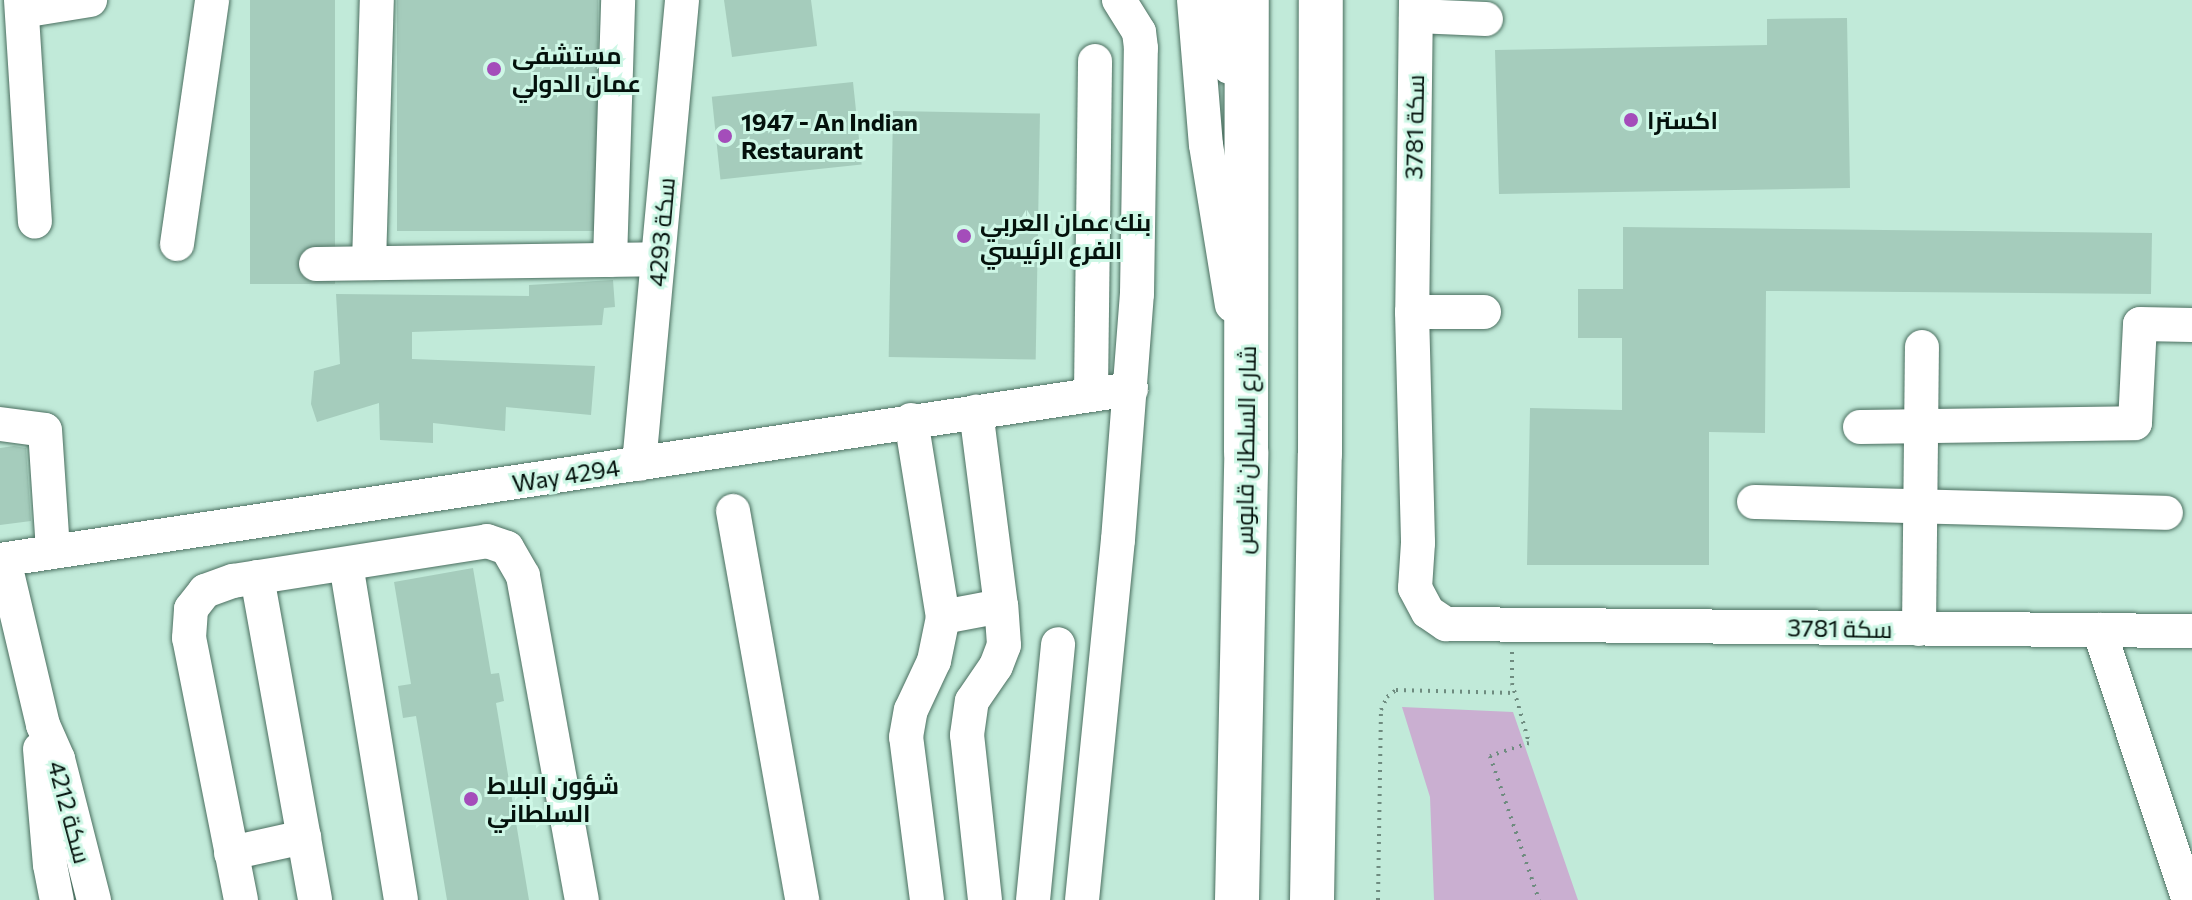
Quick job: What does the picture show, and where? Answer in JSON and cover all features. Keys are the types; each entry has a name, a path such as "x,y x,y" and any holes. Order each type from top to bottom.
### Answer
{"highway":[{"name":"شارع السلطان قابوس","path":"1237,900 1246,389 1247,0"},
{"path":"1312,900 1320,454 1321,0"}],"street":[{"path":"35,222 22,6 90,0"},
{"path":"177,244 212,0"},
{"path":"369,263 377,0"},
{"path":"610,260 618,0"},
{"name":"سكة 4293","path":"639,464 682,0"},
{"path":"1082,900 1131,389 1137,294 1141,48 1139,32 1119,0"},
{"path":"1194,0 1206,145 1246,389"},
{"path":"1223,0 1246,236"},
{"path":"1416,8 1486,19"},
{"name":"سكة 3781","path":"1416,8 1412,312 1418,543 1429,583 1439,601 1455,611 1501,623 2192,631"},
{"path":"1091,392 1095,61"},
{"path":"316,264 658,259"},
{"path":"1412,312 1484,312"},
{"path":"1860,427 2135,423 2140,324 2192,325"},
{"path":"1919,629 1922,347"},
{"name":"Way 4294","path":"2,560 1091,392 1131,389"},
{"path":"976,412 1004,645 996,666 972,701 967,735 985,900"},
{"path":"911,420 943,617 934,661 911,710 906,737 927,900"},
{"path":"0,424 45,430 53,552"},
{"path":"1754,502 2166,513"},
{"path":"733,511 802,900"},
{"path":"241,900 189,638 191,609 205,591 257,577 487,541 507,548 523,576 582,900"},
{"name":"سكة 4212","path":"2,560 43,725 58,759 94,900"},
{"path":"346,564 401,900"},
{"path":"257,577 315,900"},
{"path":"943,617 1001,606"},
{"path":"2099,630 2189,900"},
{"path":"1033,900 1058,644"},
{"name":"سكة 4212","path":"43,725 39,761 57,900"},
{"path":"47,827 80,838"},
{"path":"231,853 304,837"}],"path":[{"path":"1501,623 1529,743 1490,756 1539,900"},
{"path":"1378,900 1381,710 1387,697 1396,690 1515,693"}],"shaded area":[{"path":"1402,707 1513,712 1578,900 1434,900 1430,797"}],"building":[{"path":"250,0 335,0 335,284 250,284"},
{"path":"397,0 598,0 598,231 397,231"},
{"path":"724,0 811,0 817,46 732,57"},
{"name":"اكسترا","path":"1847,18 1850,188 1499,194 1495,50 1767,45 1767,19"},
{"path":"853,82 862,165 720,179 712,97"},
{"name":"بنك عمان العربي الفرع الرئيسي","path":"893,111 1040,114 1036,360 889,357"},
{"path":"1623,227 2152,233 2151,294 1766,291 1765,433 1709,432 1709,565 1527,565 1530,408 1622,410 1622,338 1578,338 1578,289 1623,289"},
{"path":"613,280 615,307 604,308 602,325 412,332 412,359 595,366 591,415 506,407 505,431 433,423 433,443 380,440 379,403 317,422 311,404 314,371 340,364 336,294 529,296 529,285"},
{"path":"0,448 26,448 31,521 0,525"},
{"name":"شؤون البلاط السلطاني","path":"473,568 491,674 499,673 504,701 496,703 529,900 447,900 416,716 403,718 398,686 411,684 394,582"}],"place":[{"name":"مستشفى عمان الدولي","path":"494,69"},
{"name":"اكسترا","path":"1631,120"},
{"name":"1947 - An Indian Restaurant","path":"725,136"},
{"name":"بنك عمان العربي الفرع الرئيسي","path":"964,236"},
{"name":"شؤون البلاط السلطاني","path":"471,799"}]}
